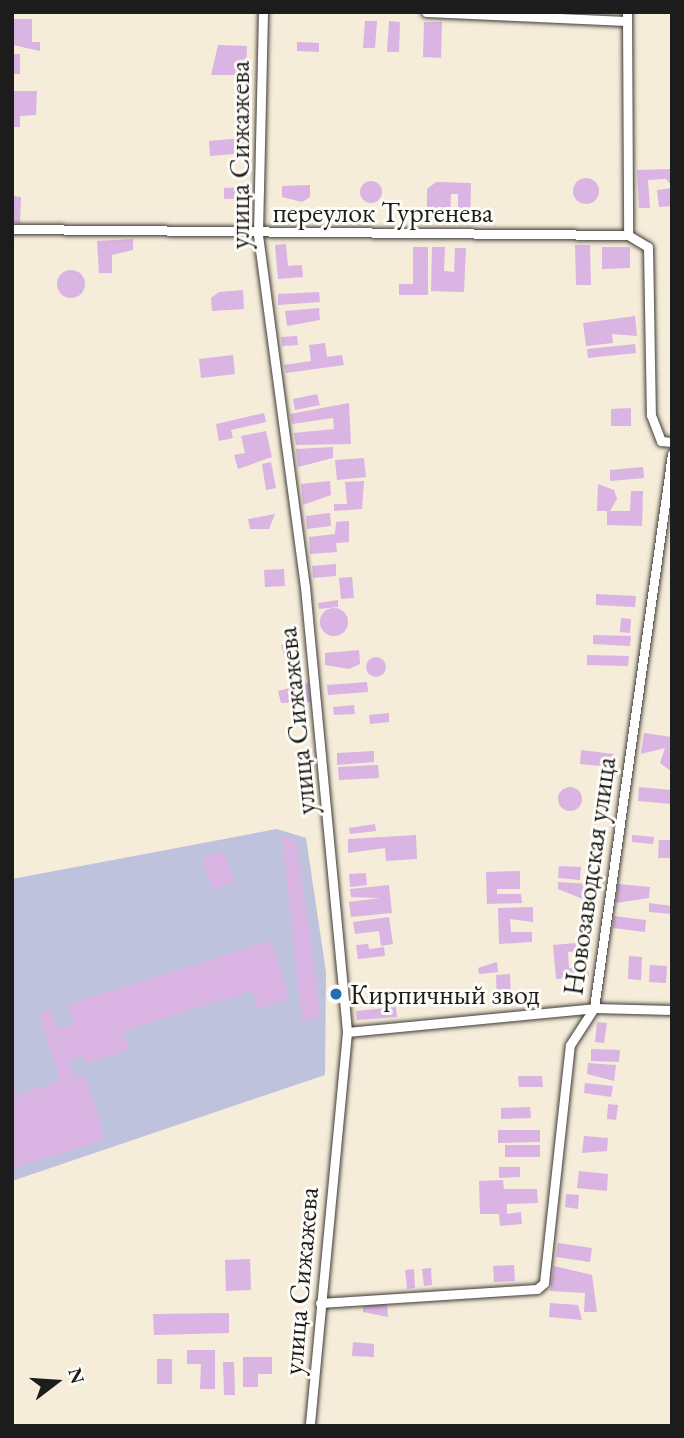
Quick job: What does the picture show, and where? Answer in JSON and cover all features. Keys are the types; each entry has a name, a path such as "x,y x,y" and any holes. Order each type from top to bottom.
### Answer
{"street":[{"name":"улица Сижажева","path":"263,12 258,235 305,587 347,1032 310,1426"},
{"path":"426,12 627,17 628,235 648,247 651,415 661,440 672,442"},
{"name":"переулок Тургенева","path":"12,229 258,235 628,235"},
{"name":"Новозаводская улица","path":"320,1303 537,1289 544,1283 570,1045 594,1008 672,454"},
{"path":"347,1032 594,1008 672,1010"}],"shaded area":[{"path":"277,829 306,838 326,972 325,1075 12,1181 12,879"}],"building":[{"path":"12,19 32,19 32,42 40,42 40,51 13,45"},
{"path":"365,21 377,21 375,48 363,48"},
{"path":"389,21 400,22 399,52 387,52"},
{"path":"424,22 442,22 441,58 423,57"},
{"path":"297,42 319,43 319,52 297,51"},
{"path":"218,45 247,46 246,75 211,75"},
{"path":"12,54 20,54 20,74 12,74"},
{"path":"12,91 37,91 36,115 20,116 20,127 12,127"},
{"path":"244,138 245,153 210,156 209,141"},
{"path":"672,169 672,186 666,179 648,180 650,208 639,208 637,170"},
{"path":"586,178 595,182 599,191 595,200 586,204 577,200 573,191 577,182"},
{"path":"371,181 379,184 382,192 379,200 371,203 363,200 360,192 363,184"},
{"path":"436,182 471,183 470,223 458,223 458,194 451,194 450,223 427,222 427,189"},
{"path":"310,185 310,197 302,202 282,197 282,186"},
{"path":"246,187 247,198 224,199 224,188"},
{"path":"672,188 672,206 659,207 657,190"},
{"path":"12,196 21,197 20,223 12,222"},
{"path":"133,239 133,250 112,255 112,273 99,273 97,241"},
{"path":"286,244 288,266 302,265 303,277 278,279 275,245"},
{"path":"575,245 590,245 591,285 576,285"},
{"path":"413,247 428,247 428,295 399,295 399,284 413,284"},
{"path":"432,247 445,247 444,271 454,272 455,248 466,248 464,292 431,291"},
{"path":"602,247 630,247 630,268 602,269"},
{"path":"71,270 81,274 85,284 81,294 71,298 61,294 57,284 61,274"},
{"path":"243,290 244,309 212,311 211,298 219,292"},
{"path":"319,292 320,302 278,305 278,294"},
{"path":"319,308 320,320 287,326 285,311"},
{"path":"635,316 637,336 612,334 613,343 586,346 583,323"},
{"path":"297,336 298,345 282,346 281,337"},
{"path":"325,343 327,357 342,355 344,365 286,373 284,365 311,361 309,345"},
{"path":"635,344 636,353 588,358 587,349"},
{"path":"233,355 235,374 201,378 199,359"},
{"path":"317,394 320,405 295,410 293,399"},
{"path":"349,403 351,444 296,445 294,433 334,429 333,418 292,424 290,414"},
{"path":"631,408 631,426 611,426 611,409"},
{"path":"264,413 266,422 231,430 233,438 219,441 216,424"},
{"path":"266,431 272,457 238,469 234,455 245,453 241,436"},
{"path":"333,447 333,458 298,467 296,449"},
{"path":"364,458 366,477 337,480 335,460"},
{"path":"271,462 276,488 266,490 262,464"},
{"path":"643,467 644,478 610,481 610,470"},
{"path":"330,481 331,495 303,505 301,484"},
{"path":"364,481 362,509 334,511 334,504 347,504 345,482"},
{"path":"598,484 614,490 617,499 610,511 630,511 631,491 643,491 642,526 607,525 607,511 597,511"},
{"path":"330,513 331,526 307,529 306,516"},
{"path":"275,514 269,529 250,529 248,519"},
{"path":"349,521 349,542 336,543 337,552 310,554 309,537 335,534 336,522"},
{"path":"336,564 336,576 313,578 312,566"},
{"path":"284,569 285,586 265,587 264,570"},
{"path":"352,577 354,598 341,599 339,578"},
{"path":"596,594 636,596 635,607 596,605"},
{"path":"338,600 338,607 319,609 318,603"},
{"path":"334,608 344,612 348,622 344,632 334,636 324,632 320,622 324,612"},
{"path":"621,618 631,619 630,633 620,632"},
{"path":"593,635 631,636 630,646 593,644"},
{"path":"297,641 299,651 284,655 281,645"},
{"path":"359,650 360,664 349,669 325,665 325,653"},
{"path":"587,655 629,656 628,666 587,665"},
{"path":"376,657 383,660 386,667 383,674 376,677 369,674 366,667 369,660"},
{"path":"367,682 368,692 328,695 327,685"},
{"path":"308,683 311,702 281,703 278,691"},
{"path":"354,705 355,714 334,715 333,707"},
{"path":"389,713 389,722 370,724 369,715"},
{"path":"644,733 672,737 672,772 660,763 665,748 641,754"},
{"path":"581,750 614,754 613,767 580,764"},
{"path":"374,751 374,762 337,765 337,753"},
{"path":"378,765 379,778 339,780 338,767"},
{"path":"570,787 579,790 582,799 579,808 570,811 561,808 558,799 561,790"},
{"path":"639,787 672,790 672,804 638,801"},
{"path":"375,824 376,831 350,834 349,828"},
{"path":"416,835 417,859 386,861 385,848 348,853 348,839"},
{"path":"632,835 654,837 653,844 632,842"},
{"path":"282,836 296,840 321,1017 302,1021"},
{"path":"659,840 672,840 672,858 658,858"},
{"path":"224,851 234,882 212,889 202,857"},
{"path":"559,866 581,867 580,880 558,878"},
{"path":"520,871 520,889 497,889 497,894 521,894 522,903 487,904 486,872"},
{"path":"366,873 367,885 350,887 349,874"},
{"path":"558,882 591,884 590,902 558,889"},
{"path":"618,884 650,887 649,898 616,903"},
{"path":"389,885 392,913 351,917 349,902 380,898 351,897 350,889"},
{"path":"649,903 672,906 672,914 649,912"},
{"path":"533,907 533,922 510,919 511,932 532,932 532,942 499,944 498,908"},
{"path":"614,916 646,920 645,932 613,928"},
{"path":"389,917 393,944 381,946 379,931 355,934 353,922"},
{"path":"271,941 289,999 257,1009 252,991 123,1031 129,1050 86,1063 83,1055 69,1060 75,1078 85,1075 105,1140 12,1169 12,1083 16,1095 60,1081 39,1014 51,1010 57,1029 74,1024 68,1004"},
{"path":"588,942 588,950 568,952 569,968 588,967 589,976 556,979 553,945"},
{"path":"368,944 369,949 384,947 385,956 358,959 356,945"},
{"path":"629,956 642,957 641,980 628,979"},
{"path":"497,962 498,972 479,974 478,968"},
{"path":"650,965 667,966 666,983 649,982"},
{"path":"510,974 511,1002 497,1003 496,975"},
{"path":"396,1007 397,1017 357,1020 356,1011"},
{"path":"597,1022 607,1023 604,1043 595,1042"},
{"path":"591,1049 620,1050 619,1062 591,1061"},
{"path":"588,1063 616,1065 614,1081 587,1074"},
{"path":"518,1076 542,1076 543,1087 519,1087"},
{"path":"585,1083 613,1086 611,1097 584,1093"},
{"path":"608,1104 618,1105 616,1120 607,1119"},
{"path":"530,1107 531,1118 501,1119 501,1108"},
{"path":"498,1130 540,1130 540,1142 498,1143"},
{"path":"584,1136 608,1138 607,1151 582,1153"},
{"path":"505,1145 540,1145 540,1157 505,1157"},
{"path":"499,1167 520,1167 520,1177 499,1178"},
{"path":"579,1171 608,1174 607,1191 577,1188"},
{"path":"503,1180 504,1189 537,1189 538,1203 507,1204 507,1214 521,1212 522,1224 500,1226 499,1214 480,1214 479,1181"},
{"path":"566,1194 579,1195 578,1209 565,1207"},
{"path":"558,1243 592,1248 590,1262 556,1257"},
{"path":"250,1259 251,1290 226,1291 225,1260"},
{"path":"514,1265 515,1281 494,1282 493,1266"},
{"path":"554,1266 592,1275 597,1312 584,1312 585,1293 550,1291"},
{"path":"431,1268 432,1285 424,1286 422,1269"},
{"path":"414,1269 415,1288 407,1289 405,1270"},
{"path":"550,1303 578,1305 582,1320 549,1317"},
{"path":"387,1304 388,1317 363,1312 363,1306"},
{"path":"229,1313 229,1333 154,1335 153,1314"},
{"path":"353,1342 374,1344 374,1357 352,1356"},
{"path":"187,1350 215,1350 215,1389 200,1389 201,1364 187,1364"},
{"path":"243,1357 272,1357 272,1374 258,1374 258,1387 243,1387"},
{"path":"157,1359 172,1359 172,1384 157,1384"},
{"path":"223,1362 234,1362 235,1395 224,1395"}],"place":[{"name":"Кирпичный звод","path":"336,994"}]}
